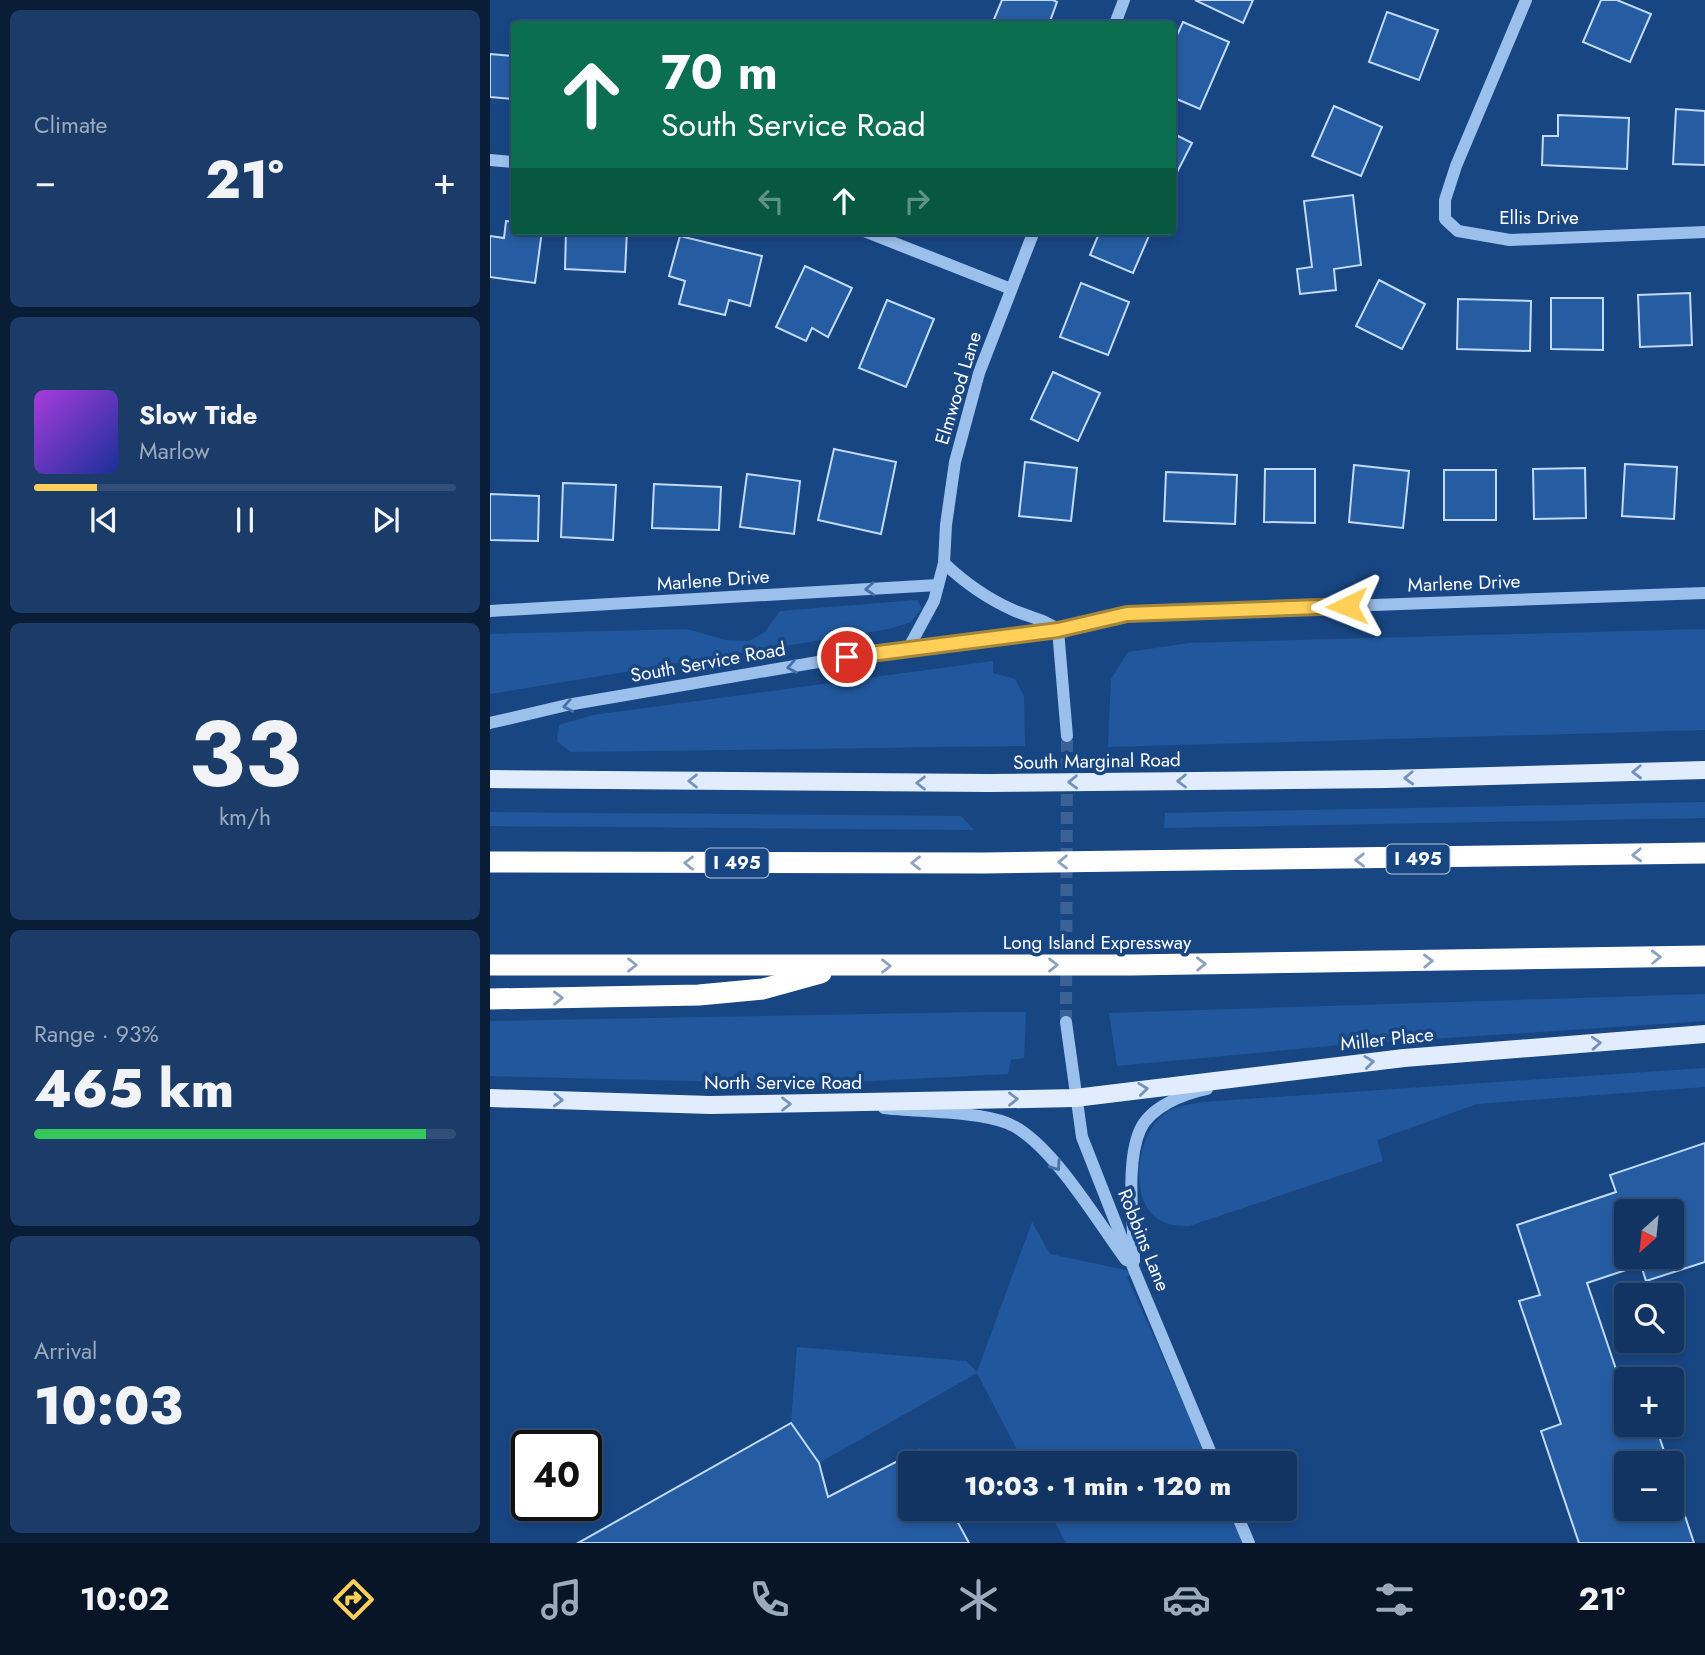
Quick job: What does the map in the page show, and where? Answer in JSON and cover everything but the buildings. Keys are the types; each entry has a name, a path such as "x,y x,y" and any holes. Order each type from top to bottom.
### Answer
{"highway":[{"name":"I 495","path":"490,862 1131,862 1705,853"},
{"name":"Long Island Expressway","path":"490,965 1132,965 1705,956"},
{"path":"490,999 725,993 763,989 846,965"}],"main road":[{"name":"South Marginal Road","path":"490,779 989,783 1386,779 1705,770"},
{"name":"Miller Place","path":"1075,1098 1404,1058 1705,1034"},
{"name":"North Service Road","path":"490,1098 710,1105 1075,1098"}],"street":[{"path":"1116,21 1124,0"},
{"name":"Ellis Drive","path":"1526,0 1456,166 1445,200 1445,219 1458,231 1510,240 1705,232"},
{"path":"490,160 511,162"},
{"path":"874,235 1012,289"},
{"name":"Elmwood Lane","path":"908,649 934,601 944,563 955,461 979,373 1032,235"},
{"path":"944,563 967,584 994,601 1049,622 1058,630 1067,736"},
{"name":"Marlene Drive","path":"490,611 938,585"},
{"name":"Marlene Drive","path":"1058,630 1127,614 1705,593"},
{"name":"South Service Road","path":"490,723 567,705 908,649 1058,630"},
{"name":"Robbins Lane","path":"1066,1022 1082,1137 1210,1451"},
{"path":"1135,1272 1134,1162 1140,1130 1156,1109 1197,1091 1303,1069"},
{"path":"835,1104 984,1118 1005,1122 1023,1132 1043,1147 1135,1272"},
{"path":"1240,1521 1249,1543"}],"shaded area":[{"path":"917,600 922,608 911,622 889,629 490,694 490,634 687,629 726,640 749,641 765,632 780,611"},
{"path":"1705,629 1705,730 1108,747 1111,679 1128,652 1190,643"},
{"path":"993,661 993,673 1015,679 1024,696 1025,746 570,752 557,741 559,725 593,715"},
{"path":"1705,802 1705,818 1164,828 1165,813"},
{"path":"490,812 961,816 974,830 490,826"},
{"path":"1705,994 1705,1021 1340,1045 1117,1066 1109,1013"},
{"path":"1026,1012 1024,1058 1011,1060 1008,1074 810,1084 490,1076 490,1021"},
{"path":"1705,1068 1705,1087 1477,1104 1377,1140 1383,1161 1189,1226 1170,1224 1158,1219 1146,1205 1141,1191 1140,1159 1151,1129 1171,1110 1187,1105"},
{"path":"1032,1222 1050,1254 1135,1272 1127,1277 1205,1451 1018,1451 977,1373 819,1463 791,1423 797,1347 966,1361 977,1372"},
{"path":"1054,1521 1235,1521 1245,1543 1066,1543"}],"tunnel":[{"path":"1066,1022 1067,736"}],"route":[{"path":"847,657 1058,630 1127,614 1347,606"}]}
